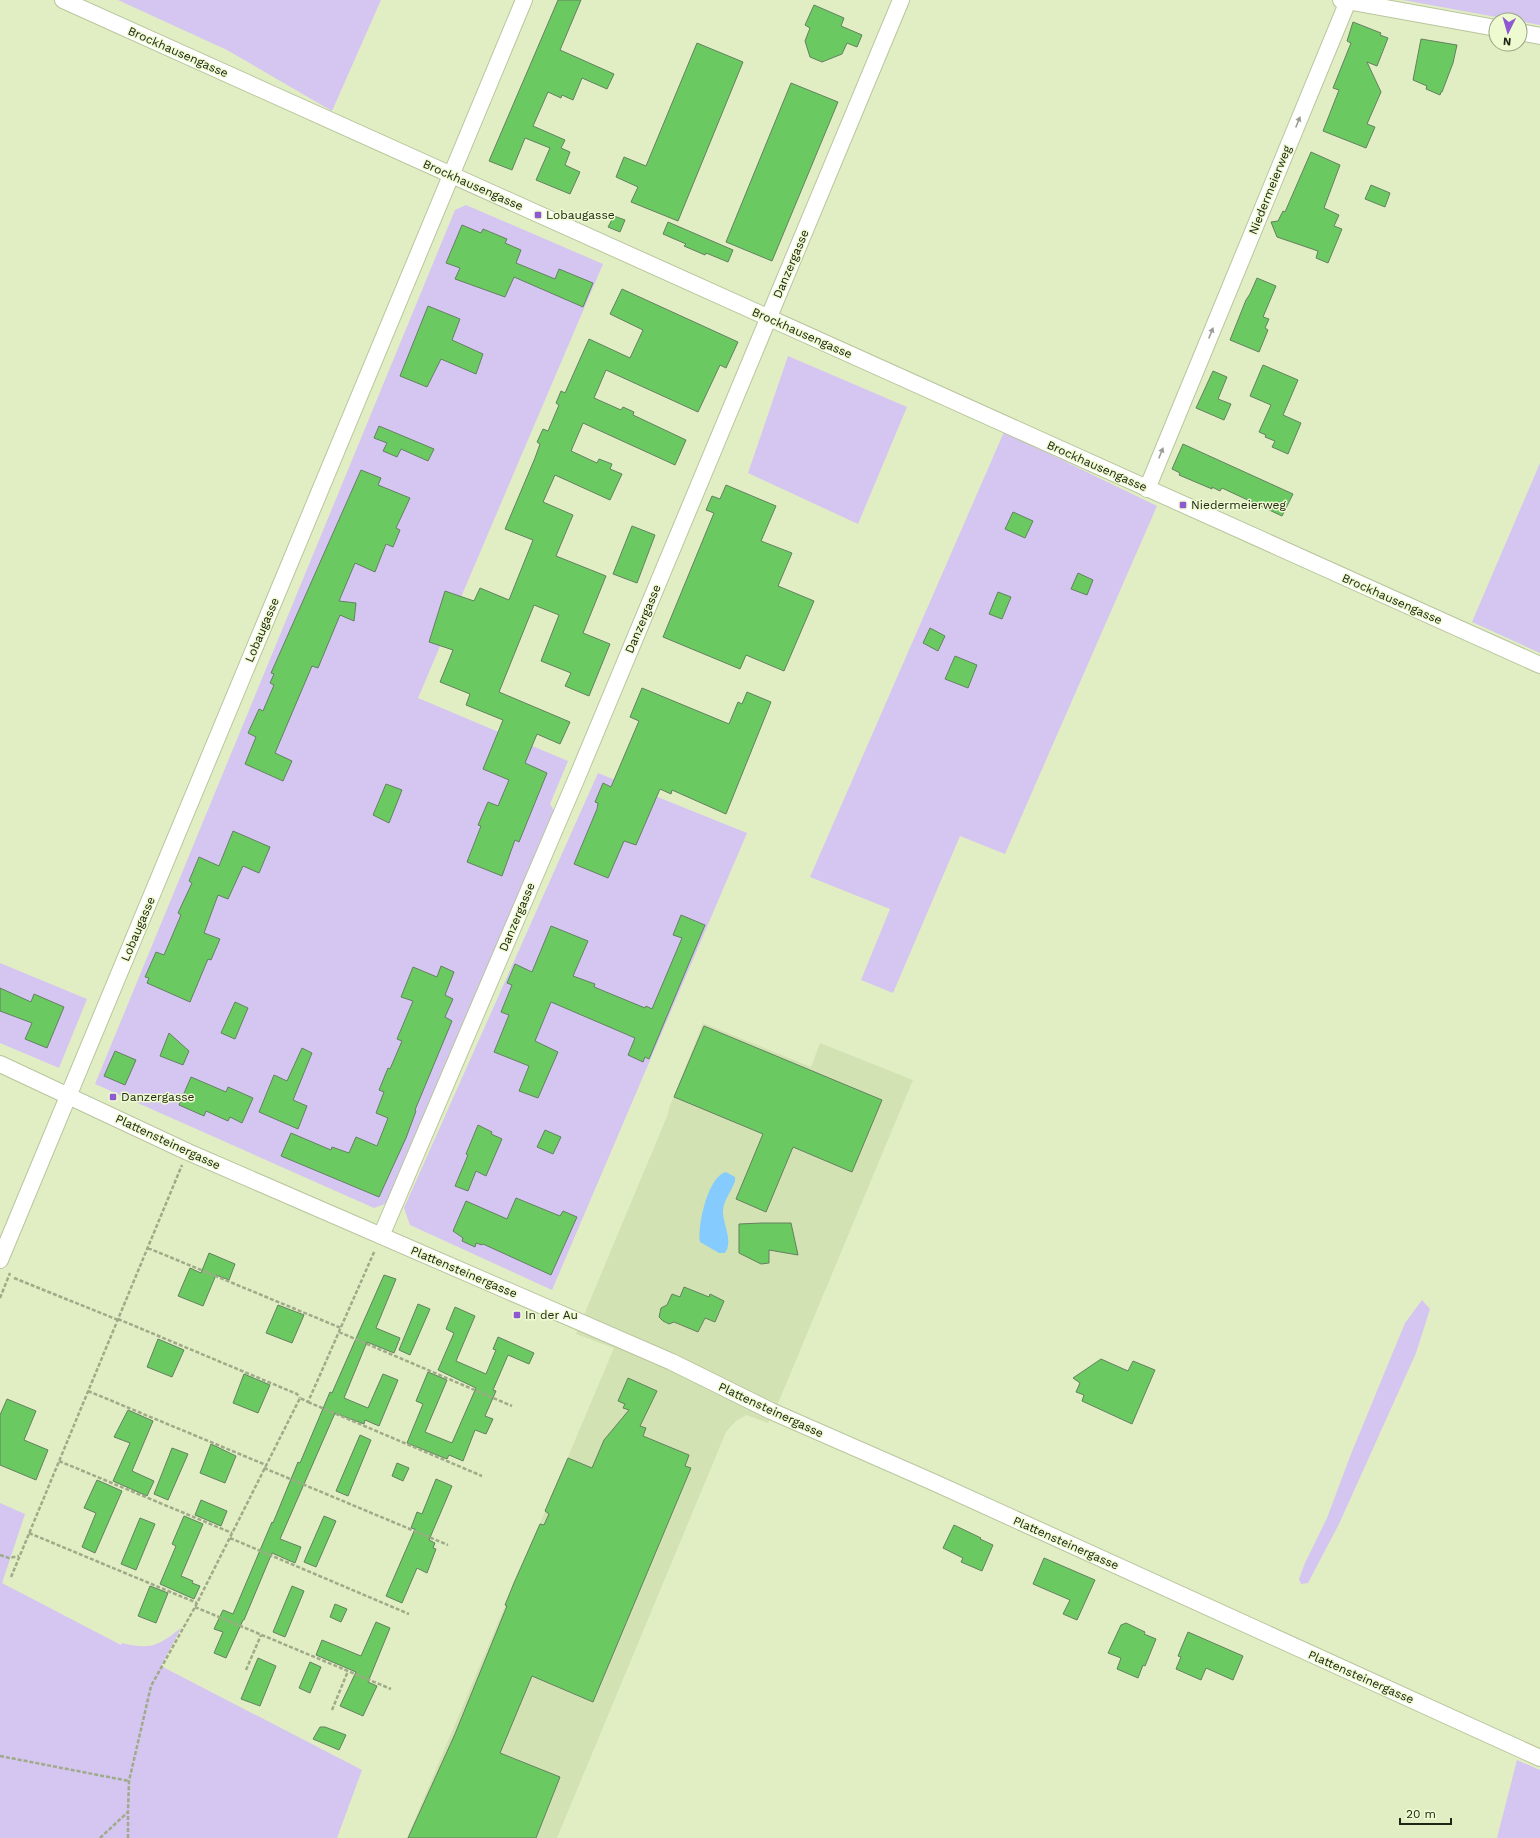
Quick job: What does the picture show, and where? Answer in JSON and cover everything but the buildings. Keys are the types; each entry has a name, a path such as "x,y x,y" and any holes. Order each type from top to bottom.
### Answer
{"street":[{"name":"Brockhausengasse","path":"63,0 1146,489 1540,665"},
{"name":"Lobaugasse","path":"0,1260 524,0"},
{"name":"Danzergasse","path":"381,1236 578,775 901,0"},
{"path":"1344,1 1488,27"},
{"name":"Niedermeierweg","path":"1146,489 1344,1"},
{"path":"1528,34 1540,36"},
{"name":"Plattensteinergasse","path":"0,1064 188,1152 672,1362 771,1411 933,1482 1540,1758"}],"path":[{"path":"11,1577 188,1152"},
{"path":"308,1402 381,1236"},
{"path":"148,1248 341,1328"},
{"path":"14,1278 297,1394 300,1398 308,1402 482,1476"},
{"path":"339,1332 512,1406"},
{"path":"88,1391 266,1465"},
{"path":"128,1838 129,1781 151,1686 195,1607 300,1398"},
{"path":"59,1461 232,1533"},
{"path":"264,1468 448,1545"},
{"path":"29,1533 197,1603"},
{"path":"230,1538 409,1614"},
{"path":"0,1555 9,1558 19,1556"},
{"path":"195,1607 392,1689"},
{"path":"246,1670 261,1635"},
{"path":"332,1710 348,1671"},
{"path":"0,1756 129,1781"},
{"path":"100,1838 128,1812"}],"shaded area":[{"path":"118,0 381,0 332,111 227,50"},
{"path":"1403,0 1540,0 1540,25 1528,23 1528,12 1488,12 1488,16"},
{"path":"466,205 603,264 418,698 568,761 550,804 554,811 390,1202 374,1208 95,1084 455,210"},
{"path":"788,356 907,407 858,524 748,473"},
{"path":"1004,432 1157,506 1005,854 960,836 893,993 861,980 890,909 810,877"},
{"path":"1540,463 1540,653 1472,622"},
{"path":"598,773 747,833 552,1290 410,1225 404,1208"},
{"path":"0,963 87,999 59,1068 0,1043"},
{"path":"703,1023 811,1067 820,1043 913,1080 779,1401 768,1423 746,1415 736,1421 726,1432 557,1838 407,1838 614,1348 576,1334 668,1114 669,1108"},
{"path":"1422,1300 1430,1309 1416,1353 1339,1524 1308,1583 1301,1584 1299,1579 1305,1563 1327,1518 1351,1454 1405,1323"},
{"path":"0,1503 25,1514 2,1583 121,1645 122,1643 140,1646 154,1645 160,1643 181,1628 161,1666 362,1770 337,1838 0,1838"},
{"path":"1517,1760 1540,1770 1540,1838 1497,1838"}],"water":[{"path":"726,1172 735,1177 735,1181 723,1210 728,1238 727,1248 725,1253 719,1253 700,1242 700,1225 705,1202 709,1192 714,1182"}],"place":[{"name":"Lobaugasse","path":"538,215"},
{"name":"Niedermeierweg","path":"1183,505"},
{"name":"Danzergasse","path":"113,1097"},
{"name":"In der Au","path":"517,1315"}]}
